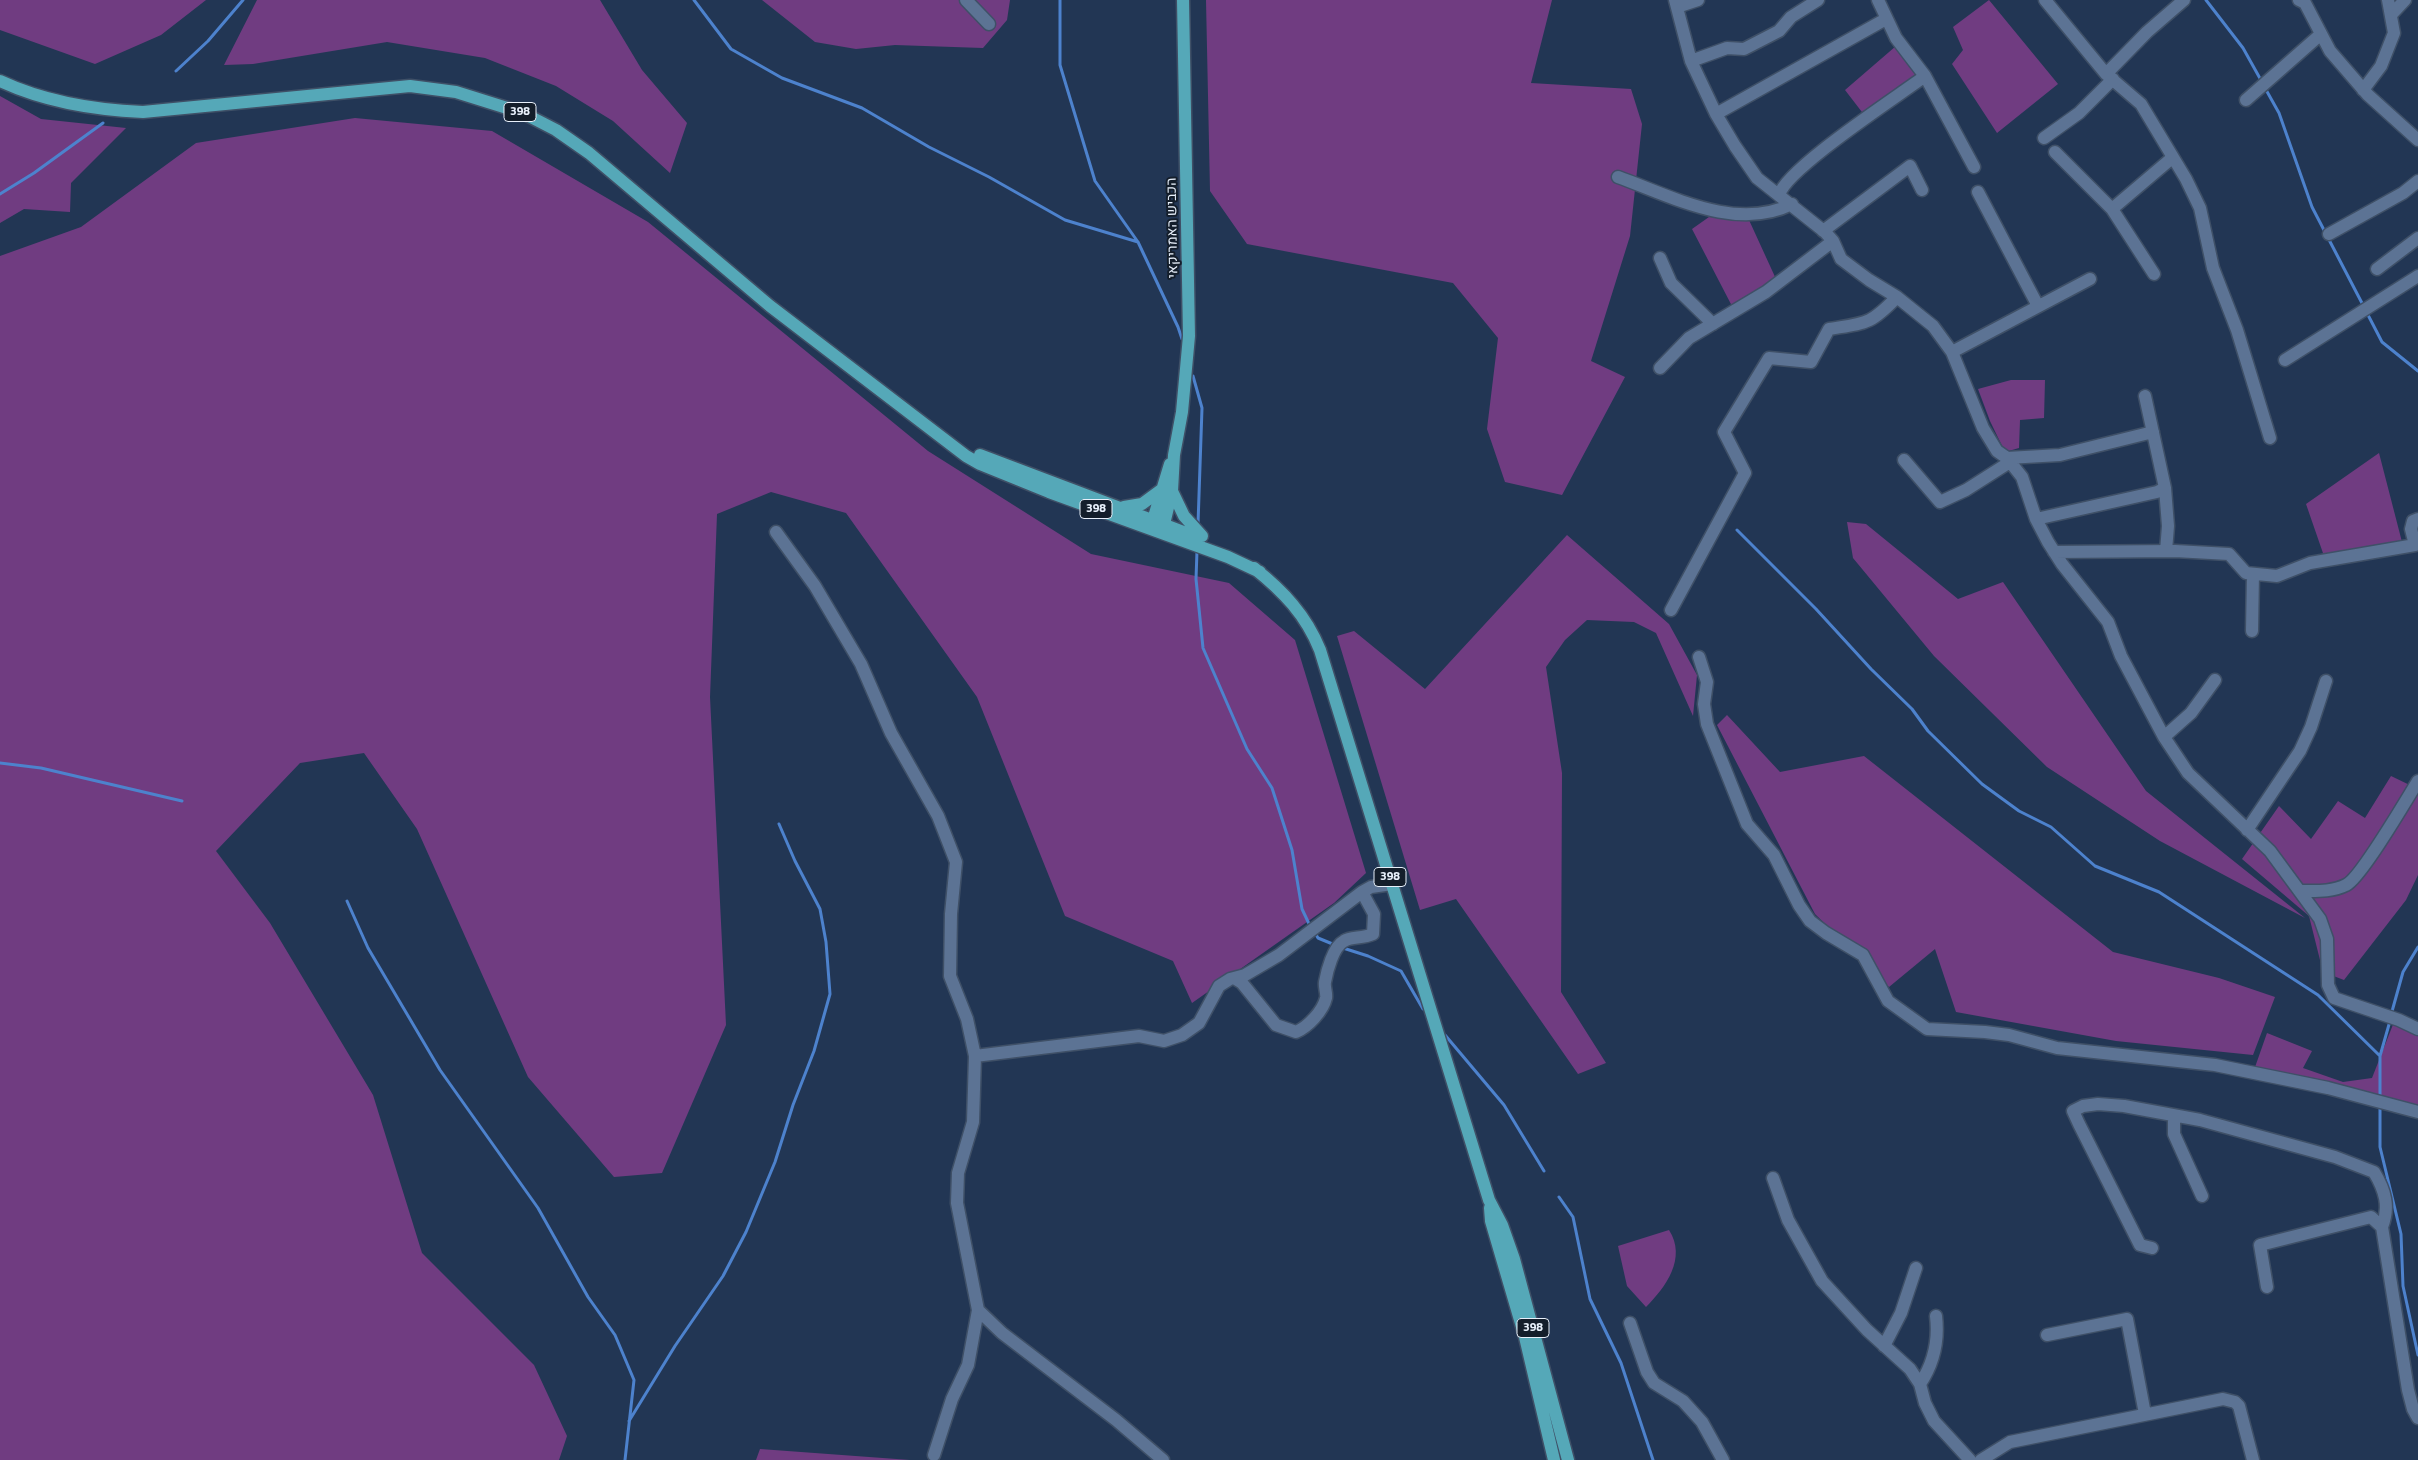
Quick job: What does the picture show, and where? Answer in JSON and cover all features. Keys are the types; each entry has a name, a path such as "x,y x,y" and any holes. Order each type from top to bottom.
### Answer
{"main road":[{"name":"הכביש האמריקאי","path":"1158,525 1167,490 1183,403 1189,336 1183,0"},
{"name":"398","path":"0,81 55,101 99,110 143,112 410,86 456,92 523,112 556,130 589,152 770,306 966,456 988,468 1229,549 1274,583 1298,609 1312,629 1320,650 1489,1200 1491,1221 1525,1337 1555,1432 1568,1460"},
{"name":"398","path":"938,434 993,461 1120,507 1260,572"},
{"path":"1120,507 1142,504 1167,490 1189,524 1208,541"},
{"name":"398","path":"1554,1460 1555,1432"}],"street":[{"path":"966,0 989,24"},
{"path":"1698,0 1676,4 1692,61 1716,114 1757,178 1792,204 1823,231 1833,241 1841,259 1869,280 1897,297 1933,326 1952,352 1983,428 1997,451 2008,460 2022,477 2036,519 2054,552 2108,622 2121,656 2164,737 2188,773 2270,851 2320,919 2327,939 2328,986 2334,998 2399,1020 2418,1029"},
{"path":"1692,61 1728,48 1744,49 1779,31 1790,17 1818,0"},
{"path":"1878,0 1896,38 1925,76 1974,166"},
{"path":"2045,0 2110,76 2141,104 2186,179 2200,208 2214,268 2237,330 2270,438"},
{"path":"2044,138 2078,113 2147,32 2184,0"},
{"path":"2299,0 2305,3 2330,52 2363,90 2418,140"},
{"path":"2363,90 2381,66 2394,33 2388,0"},
{"path":"2390,15 2405,0"},
{"path":"1716,114 1886,19"},
{"path":"2246,100 2321,34"},
{"path":"1779,195 1781,189 1802,166 1925,76"},
{"path":"2392,118 2418,148"},
{"path":"2055,152 2112,209 2154,274"},
{"path":"2112,209 2172,158"},
{"path":"1823,231 1910,166 1922,190"},
{"path":"1618,177 1712,210 1742,215 1777,212 1792,204"},
{"path":"2329,234 2403,193 2418,180"},
{"path":"1978,192 2038,306"},
{"path":"2378,269 2418,238"},
{"path":"1660,368 1689,338 1766,292 1833,241"},
{"path":"1660,258 1671,283 1712,324"},
{"path":"2285,360 2418,276"},
{"path":"1952,352 2090,278"},
{"path":"1671,610 1745,473 1724,432 1769,358 1811,362 1829,330 1869,322 1878,317 1897,297"},
{"path":"2145,396 2165,488 2168,526 2166,551"},
{"path":"1904,460 1940,502 1966,490 2008,460 2060,455 2153,432"},
{"path":"2036,519 2157,492 2165,488"},
{"path":"2054,552 2166,551 2229,554 2246,573 2277,576 2310,563 2415,545 2411,529 2413,521 2418,519"},
{"path":"776,532 815,586 861,664 891,733 938,816 956,862 951,914 950,976 967,1019 975,1056 973,1122 958,1173 957,1203 978,1310 968,1365 952,1399 934,1456"},
{"path":"2252,631 2253,574"},
{"path":"1699,657 1707,682 1704,704 1707,724 1747,824 1774,855 1799,905 1810,921 1863,955 1888,1001 1927,1029 2009,1035 2057,1048 2215,1065 2328,1088 2418,1112"},
{"path":"2164,737 2191,714 2215,680"},
{"path":"2247,830 2300,751 2311,727 2326,681"},
{"path":"2301,891 2327,891 2348,885 2375,849 2418,781"},
{"path":"975,1056 1139,1036 1164,1041 1182,1036 1198,1023 1220,986 1234,978 1245,975 1279,956 1362,892 1371,887 1392,884"},
{"path":"1234,978 1242,983 1276,1025 1296,1032 1305,1028 1320,1010 1326,998 1325,983 1338,946 1342,941 1350,938 1363,938 1373,934 1374,914 1362,892"},
{"path":"2152,1248 2140,1245 2073,1111 2083,1106 2098,1104 2124,1106 2174,1117 2200,1120 2317,1152 2374,1172 2384,1188 2387,1214 2382,1227 2408,1390 2413,1409 2418,1418"},
{"path":"2174,1117 2174,1134 2202,1196"},
{"path":"1773,1178 1788,1220 1822,1281 1884,1346 1910,1369 1920,1384 1925,1403 1934,1421 1970,1460"},
{"path":"2267,1287 2260,1245 2371,1217 2382,1227"},
{"path":"1884,1346 1901,1312 1916,1268"},
{"path":"978,1310 1002,1333 1116,1420 1163,1460"},
{"path":"1920,1384 1928,1372 1937,1346 1936,1316"},
{"path":"2047,1335 2127,1319 2145,1414"},
{"path":"1630,1322 1647,1372 1654,1383 1683,1401 1702,1422 1723,1460"},
{"path":"1981,1460 2010,1442 2215,1399 2235,1402 2242,1413 2253,1460"}],"shaded area":[{"path":"0,0 206,0 161,35 95,64 0,30"},
{"path":"257,0 600,0 642,70 687,123 670,173 613,121 556,86 485,58 387,42 253,64 224,65"},
{"path":"762,0 1010,0 1007,20 983,48 895,45 856,49 815,42"},
{"path":"1206,0 1552,0 1531,83 1631,89 1642,124 1630,236 1591,361 1625,377 1562,495 1505,482 1487,429 1498,338 1453,283 1247,244 1210,191"},
{"path":"1989,0 2058,84 1997,133 1952,64 1963,50 1953,27"},
{"path":"1896,46 1919,76 1865,116 1845,90"},
{"path":"0,96 41,119 126,128 71,183 70,212 24,209 0,223"},
{"path":"355,118 492,131 648,222 928,451 1091,554 1229,583 1295,640 1366,873 1334,903 1192,1003 1173,961 1065,916 977,697 846,513 771,492 717,514 710,697 726,1025 662,1173 614,1177 528,1077 417,829 364,753 300,763 216,851 270,923 373,1095 422,1253 534,1365 567,1436 559,1460 0,1460 0,256 81,227 196,143"},
{"path":"1709,217 1749,220 1776,279 1733,308 1692,229"},
{"path":"2011,380 2045,380 2044,418 2020,420 2019,448 2005,452 1990,421 1978,389"},
{"path":"2379,453 2402,542 2324,556 2306,504"},
{"path":"1847,522 1866,524 1958,599 2003,582 2146,791 2305,918 2160,841 2047,767 1934,656 1853,558"},
{"path":"1567,535 1669,624 1697,675 1693,716 1656,633 1634,622 1587,620 1565,640 1546,667 1562,773 1561,992 1606,1063 1578,1074 1456,899 1420,910 1337,636 1354,631 1425,689"},
{"path":"1727,715 1780,772 1864,756 2113,952 2219,978 2275,997 2253,1055 2116,1041 1956,1012 1935,949 1889,987 1815,914 1717,725"},
{"path":"2391,776 2418,789 2418,875 2406,900 2344,980 2323,972 2309,916 2242,859 2279,806 2311,839 2338,801 2365,818"},
{"path":"2394,1022 2418,1035 2418,1110 2254,1070 2267,1033 2312,1051 2303,1068 2343,1082 2372,1078"},
{"path":"1669,1230 1676,1251 1672,1272 1661,1290 1646,1307 1627,1286 1618,1246"},
{"path":"760,1449 910,1460 756,1460"}],"waterway":[{"path":"176,71 208,41 243,0"},
{"path":"694,0 731,49 782,78 862,108 929,147 989,177 1065,220 1138,242"},
{"path":"1060,0 1060,65 1095,181 1138,242 1182,339"},
{"path":"2206,0 2243,48 2262,82"},
{"path":"2265,88 2279,113 2312,207 2364,307"},
{"path":"0,194 34,173 103,123"},
{"path":"2367,313 2382,342 2418,371"},
{"path":"1193,376 1202,408 1198,524"},
{"path":"1737,530 1912,709 1928,731 1982,784 2019,811 2051,827 2095,866 2159,892 2318,995 2380,1056"},
{"path":"1197,551 1196,579 1203,648 1247,749 1272,788 1292,850 1302,909 1311,928"},
{"path":"0,763 41,768 182,801"},
{"path":"629,1421 675,1346 723,1276 746,1232 775,1162 793,1105 814,1051 830,994 826,942 820,909 795,861 779,824"},
{"path":"347,901 368,948 440,1070 538,1208 588,1297 615,1335 634,1380 625,1460"},
{"path":"1315,933 1318,938 1335,945"},
{"path":"2391,1015 2403,972 2418,947"},
{"path":"1343,948 1368,956 1401,971 1423,1009"},
{"path":"2380,1099 2380,1056 2390,1021"},
{"path":"1445,1035 1504,1105 1544,1171"},
{"path":"2380,1105 2380,1147 2401,1234 2403,1286 2418,1355"},
{"path":"1559,1197 1573,1217 1590,1299 1621,1363 1653,1460"}]}
